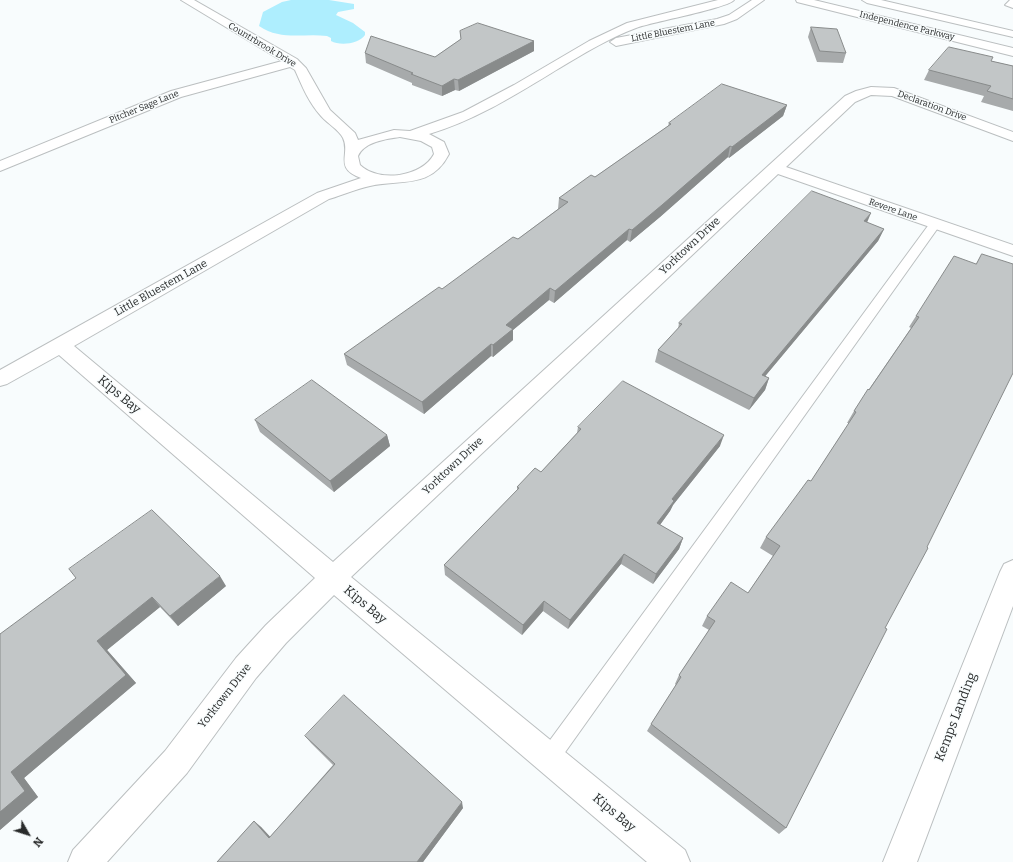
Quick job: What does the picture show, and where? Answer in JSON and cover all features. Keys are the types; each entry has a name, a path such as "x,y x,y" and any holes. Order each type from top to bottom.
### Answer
{"street":[{"name":"Countrbrook Drive","path":"186,0 300,68 317,102 325,113 350,136 353,152 351,160 354,168"},
{"name":"Little Bluestem Lane","path":"414,134 459,120 582,50 632,25 729,0"},
{"name":"Little Bluestem Lane","path":"582,50 720,22 733,17 759,0"},
{"name":"Independence Parkway","path":"801,0 1013,52"},
{"name":"Independence Parkway","path":"867,0 1013,34"},
{"name":"Pitcher Sage Lane","path":"0,166 176,94 292,62"},
{"name":"Declaration Drive","path":"850,99 866,92 882,90 894,92 1013,136"},
{"name":"Yorktown Drive","path":"85,862 176,762 227,693 266,646 333,578 850,99"},
{"name":"Little Bluestem Lane","path":"323,196 369,181 404,179 430,171 438,164 442,156 441,149 448,131 459,120"},
{"name":"Countrbrook Drive","path":"337,123 385,135"},
{"path":"353,152 360,144 371,139 385,135 414,134 427,138 436,143 441,149"},
{"name":"Little Bluestem Lane","path":"0,379 323,196 354,168"},
{"path":"354,168 362,174 389,180"},
{"name":"Revere Lane","path":"774,168 934,225 1013,251"},
{"name":"Kips Bay","path":"60,345 333,578 673,862"},
{"name":"Kemps Landing","path":"900,862 1013,572"}],"lane":[{"path":"1013,1 1009,5 1013,6"},
{"path":"549,758 934,225"}],"water":[{"path":"291,0 329,0 354,4 354,9 338,12 336,15 353,23 365,32 365,35 354,42 344,44 335,43 327,36 284,35 267,31 259,26 263,12 282,2"}],"building":[{"path":"478,23 534,41 458,80 454,79 442,86 365,53 371,36 435,57 461,39 460,31"},
{"path":"811,27 837,29 846,53 820,51"},
{"path":"949,47 993,57 991,61 1013,66 1013,99 987,91 991,86 929,70"},
{"path":"722,84 787,105 732,147 730,146 632,230 629,229 555,291 550,288 506,325 513,329 493,345 491,344 422,402 344,354 439,287 442,289 513,237 518,239 568,202 559,198 591,175 595,177 671,124 669,123"},
{"path":"812,191 871,213 864,221 884,229 762,375 769,378 754,398 658,350 682,324 679,323"},
{"path":"982,254 1013,264 1013,373 927,547 928,548 885,628 887,629 786,828 651,724 681,677 679,675 715,621 707,616 731,582 748,593 780,546 766,537 808,480 811,481 856,412 854,411 868,389 869,390 919,317 916,316 954,256 976,264"},
{"path":"312,380 387,435 330,481 255,420"},
{"path":"623,381 724,435 672,499 674,501 657,523 683,538 656,574 624,554 570,620 544,601 523,625 444,565 519,488 517,487 535,468 541,472 581,429 578,427"},
{"path":"152,510 220,576 170,616 152,597 97,641 126,675 11,772 25,791 0,812 0,634 76,578 69,569"},
{"path":"344,695 462,802 417,862 217,862 254,821 269,838 335,764 305,736"}]}
